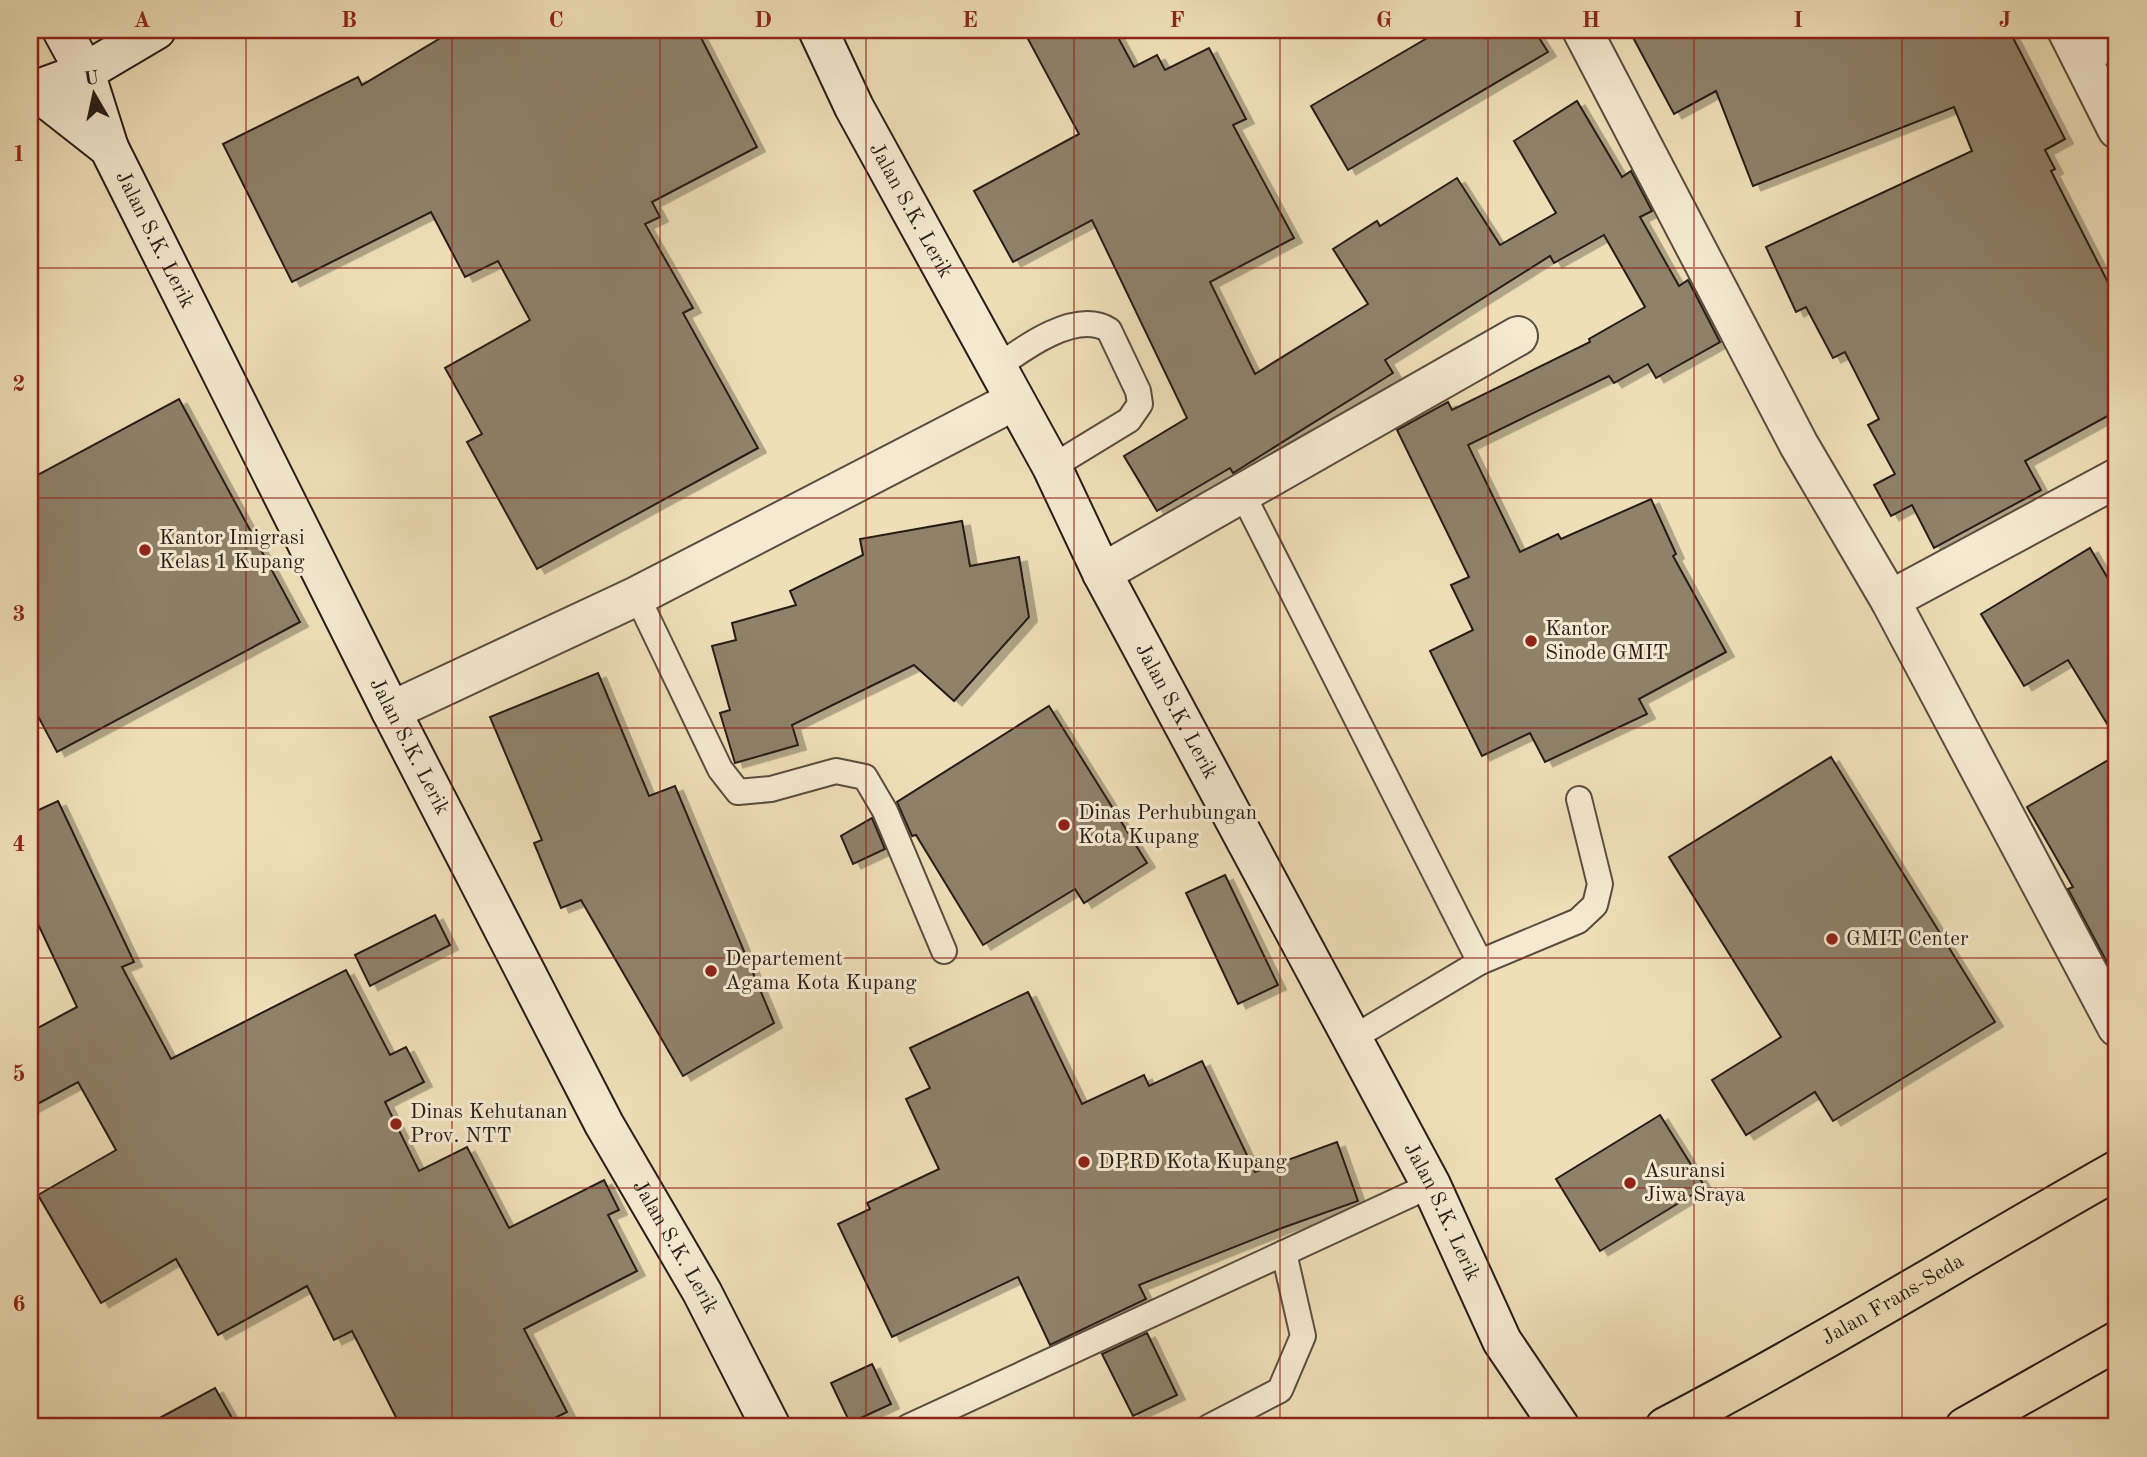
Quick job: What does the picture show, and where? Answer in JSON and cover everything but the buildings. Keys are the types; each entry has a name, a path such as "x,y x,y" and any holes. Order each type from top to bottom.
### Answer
{"main road":[{"path":"62,30 85,72 109,148"},
{"path":"31,90 85,72 156,30"},
{"name":"Jalan S.K. Lerik","path":"818,30 855,107 1052,467 1102,573 1431,1185 1502,1341 1560,1427"},
{"path":"1582,30 1799,445 1890,600 2117,1027"},
{"path":"2117,36 2074,43 2117,129"},
{"name":"Jalan S.K. Lerik","path":"31,90 109,148 391,712 604,1124 702,1292 771,1427"},
{"path":"1102,573 1241,491 1518,336"},
{"path":"391,712 637,596 1005,385"},
{"path":"1890,600 2117,478"},
{"name":"Jalan Frans-Seda","path":"1665,1427 1775,1370 1965,1255 2117,1170"},
{"path":"1965,1427 2117,1341"}],"lane":[{"path":"1005,385 1037,339 1089,324 1100,325 1109,330 1138,391 1140,404 1129,420 1052,467"},
{"path":"1241,491 1480,962"},
{"path":"637,596 720,769 738,792 771,789 836,771 864,777 885,811 944,951"},
{"path":"1353,1038 1480,962 1578,921 1595,905 1600,884 1579,799"},
{"path":"908,1427 938,1421 1284,1252 1431,1185"},
{"path":"1209,1427 1280,1390 1303,1336 1284,1252"}],"place":[{"name":"Kantor Imigrasi Kelas 1 Kupang","path":"145,550"},
{"name":"Kantor Sinode GMIT","path":"1531,641"},
{"name":"Dinas Perhubungan Kota Kupang","path":"1064,825"},
{"name":"GMIT Center","path":"1832,939"},
{"name":"Departement Agama Kota Kupang","path":"711,971"},
{"name":"Dinas Kehutanan Prov. NTT","path":"396,1124"},
{"name":"DPRD Kota Kupang","path":"1084,1162"},
{"name":"Asuransi Jiwa Sraya","path":"1630,1183"}]}
